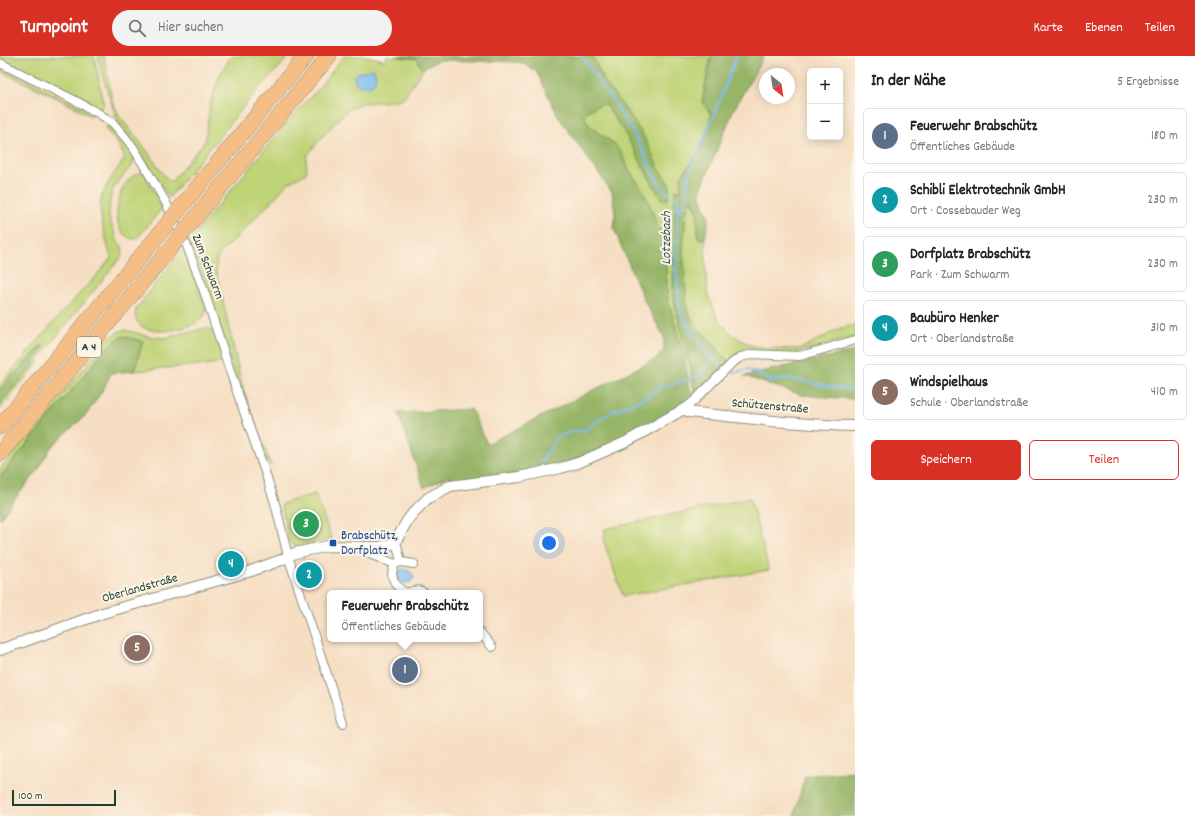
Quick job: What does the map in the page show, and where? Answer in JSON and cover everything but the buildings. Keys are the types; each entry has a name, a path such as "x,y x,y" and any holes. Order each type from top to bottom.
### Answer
{"highway":[{"name":"A 4","path":"0,427 306,56"},
{"name":"A 4","path":"0,454 326,59"}],"street":[{"name":"Zum Schwarm","path":"0,63 98,113 113,124 122,132 133,147 157,186 187,246 201,284 275,503 288,556 343,723"},
{"path":"401,590 396,585 392,574 398,563 396,541 407,521 428,498 450,486 519,477 561,468 601,454 626,442 684,409 732,363 741,357 753,354 799,356 855,340"},
{"name":"Schützenstraße","path":"684,409 689,412 758,420 825,426 855,426"},
{"name":"Oberlandstraße","path":"0,650 91,616 250,571 281,560 295,553 328,546 380,547 392,544 396,541"},
{"path":"363,547 367,553 398,563 414,564"},
{"path":"483,636 492,647"}],"green space":[{"path":"0,56 94,56 104,105 100,109 95,107 0,60"},
{"path":"98,56 104,56 112,101 120,117 145,148 163,174 171,182 205,141 210,104 220,75 231,56 288,56 254,94 169,198 140,151 117,120 103,78"},
{"path":"344,56 367,56 386,61 387,56 417,59 423,69 404,97 395,101 361,103 345,112 306,157 307,170 305,174 288,183 248,226 223,250 217,259 216,271 243,389 271,466 264,458 229,357 205,280 189,241 294,114 319,88"},
{"path":"397,56 592,56 606,84 642,133 659,169 670,186 668,200 662,199 623,130 605,104 597,106 584,114 589,125 614,144 619,150 646,197 657,228 666,234 665,256 668,299 685,360 692,399 652,424 599,452 534,471 451,483 449,476 424,488 398,413 471,409 487,444 657,358 664,350 664,337 645,302 614,229 615,213 612,192 558,116 536,71 520,62 439,60 423,69 417,59"},
{"path":"592,56 711,56 702,102 711,114 709,127 701,148 681,177 681,187 679,193 676,190 673,296 688,359 685,360 668,299 665,256 666,234 657,228 646,197 619,150 614,144 589,125 584,114 605,103 623,130 670,186 621,103 606,84"},
{"path":"711,56 764,56 733,111 700,191 704,207 709,217 705,239 698,238 697,210 693,202 688,203 686,212 683,249 687,310 697,327 730,363 695,395 673,296 675,190 680,192 681,177 701,148 709,127 711,114 702,102"},
{"path":"0,67 93,113 91,116 0,71"},
{"path":"104,126 107,128 110,126 118,131 135,156 132,166 118,181 113,189 110,200 109,218 117,240 122,246 122,256 38,359 39,362 0,409 0,404 34,364 33,360 44,346 42,345 0,390 0,385 111,258 105,237 100,206 103,194 108,184 125,158 119,146"},
{"path":"141,172 148,178 147,180 162,208 137,239 127,237 121,230 117,209 124,186 132,177"},
{"path":"692,202 697,210 698,238 705,239 708,295 719,321 734,336 750,345 766,348 800,349 841,328 855,325 855,337 797,353 747,352 746,350 742,350 733,357 733,360 730,363 697,327 687,310 683,249 686,212 688,203"},
{"path":"184,248 206,309 205,314 196,322 186,327 174,330 151,330 142,326 136,319 136,309"},
{"path":"206,328 214,332 224,363 134,371 143,341 122,337 109,345 0,477 0,469 110,337 120,331 125,330 151,337 164,338"},
{"path":"125,336 143,341 134,371 111,373 104,388 86,415 52,446 36,473 0,519 0,477 109,345 120,337"},
{"path":"43,345 44,346 33,360 34,364 0,404 0,390"},
{"path":"855,351 855,398 852,399 802,395 744,376"},
{"path":"315,494 332,539 295,547 289,541 281,504"},
{"path":"750,498 769,570 623,596 604,542 605,529"},
{"path":"855,771 855,816 794,816 805,776"}],"water":[{"path":"373,69 376,75 375,82 368,86 362,86 356,83 354,76 358,73"},
{"path":"403,569 412,574 414,578 411,582 403,583 399,580 397,572"}],"waterway":[{"name":"Lotzebach","path":"582,56 639,142 658,181 667,192 677,198 676,273 680,311 692,334 704,350 720,365"},
{"path":"677,212 685,204 689,172 737,56"},
{"path":"541,462 556,438 573,431 586,430 615,410 647,397 663,385 675,384 701,375 712,357"},
{"name":"Lotzebach","path":"734,373 747,369 772,381 786,378 849,390 855,389"}],"place":[{"name":"Dorfplatz Brabschütz","path":"306,524"},
{"name":"Brabschütz, Dorfplatz","path":"333,543"},
{"name":"Baubüro Henker","path":"231,564"},
{"name":"Schibli Elektrotechnik GmbH","path":"309,575"},
{"name":"Windspielhaus","path":"137,648"},
{"name":"Feuerwehr Brabschütz","path":"405,670"}]}
